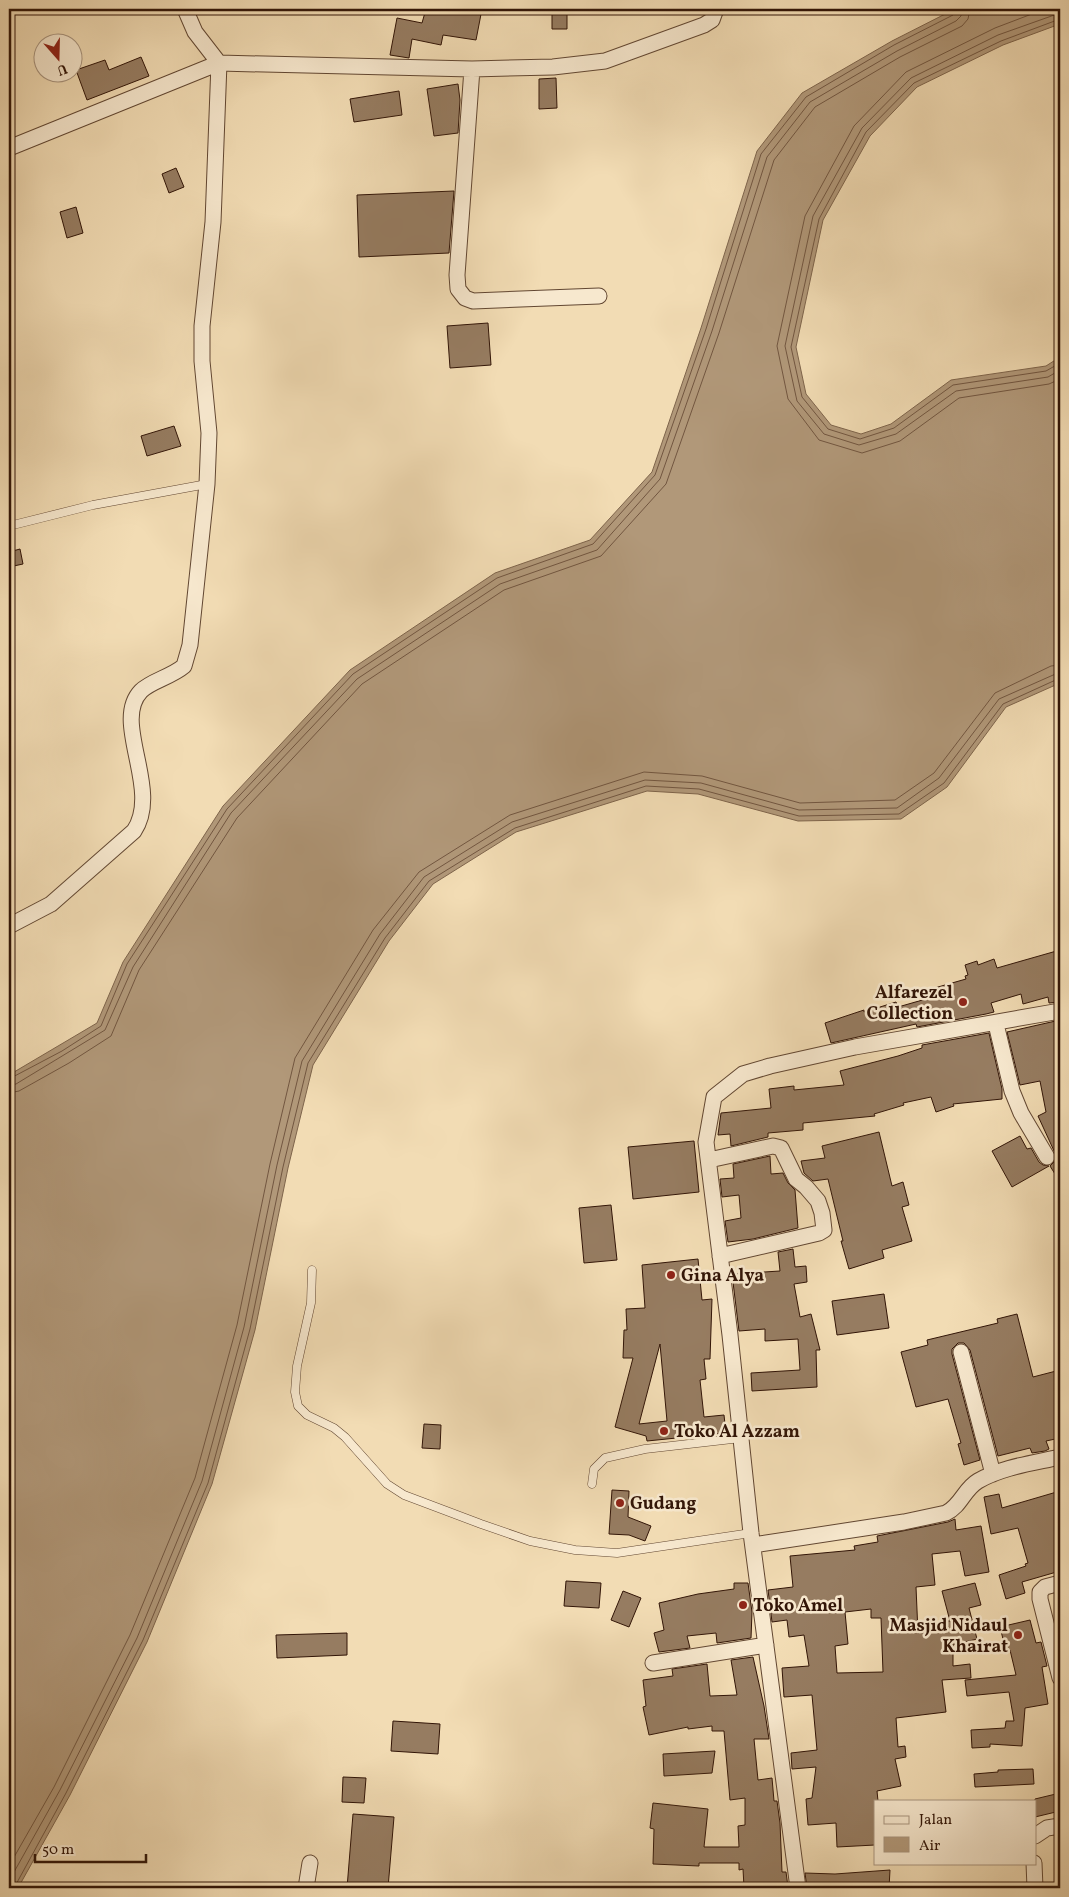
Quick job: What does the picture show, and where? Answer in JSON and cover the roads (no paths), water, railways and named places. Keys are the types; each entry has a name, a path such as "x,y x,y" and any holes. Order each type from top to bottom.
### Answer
{"street":[{"path":"9,926 51,904 134,831 141,820 144,791 131,710 142,690 176,673 184,666 187,660 208,484 209,433 202,361 202,326 214,222 219,62 195,32 185,9"},
{"path":"9,148 219,62 472,69 553,67 605,62 704,25 712,20 716,9"},
{"path":"472,69 458,256 458,289 465,298 473,300 599,296"},
{"path":"798,1888 752,1539 706,1142 714,1097 743,1074 770,1066 856,1047 996,1024 1060,1011"},
{"path":"996,1024 1012,1091 1021,1113 1047,1157"},
{"path":"709,1160 773,1146 781,1148 796,1179 818,1201 824,1230 819,1234 720,1256"},
{"path":"961,1352 993,1474"},
{"path":"752,1539 904,1522 946,1513 957,1505 970,1486 993,1474 1060,1457"},
{"path":"1060,1583 1046,1587 1040,1592 1040,1598 1060,1678"},
{"path":"653,1663 766,1645"},
{"path":"1036,1835 1047,1828 1060,1826"},
{"path":"306,1888 310,1863"},
{"path":"1034,1864 1035,1888"}],"lane":[{"path":"9,526 93,505 208,484"},
{"path":"312,1270 311,1303 297,1366 295,1392 298,1406 307,1415 334,1428 345,1437 387,1484 404,1495 530,1541 583,1551 617,1553 752,1539"},
{"path":"592,1484 594,1468 605,1458 645,1449 741,1438"}],"water":[{"path":"955,9 1060,9 1060,24 1003,45 917,87 870,136 823,220 796,347 806,394 831,425 861,434 891,424 951,380 1046,366 1060,357 1060,683 1006,707 947,787 901,819 798,821 698,794 647,791 516,832 433,884 389,941 313,1065 288,1168 255,1330 212,1484 147,1642 70,1795 18,1888 9,1888 9,1075 97,1023 123,962 223,806 350,670 495,573 590,540 652,472 701,328 757,151 802,93 892,41"}],"place":[{"name":"Alfarezel Collection","path":"963,1002"},
{"name":"Gina Alya","path":"671,1275"},
{"name":"Toko Al Azzam","path":"664,1431"},
{"name":"Gudang","path":"620,1503"},
{"name":"Toko Amel","path":"743,1605"},
{"name":"Masjid Nidaul Khairat","path":"1018,1635"}]}
